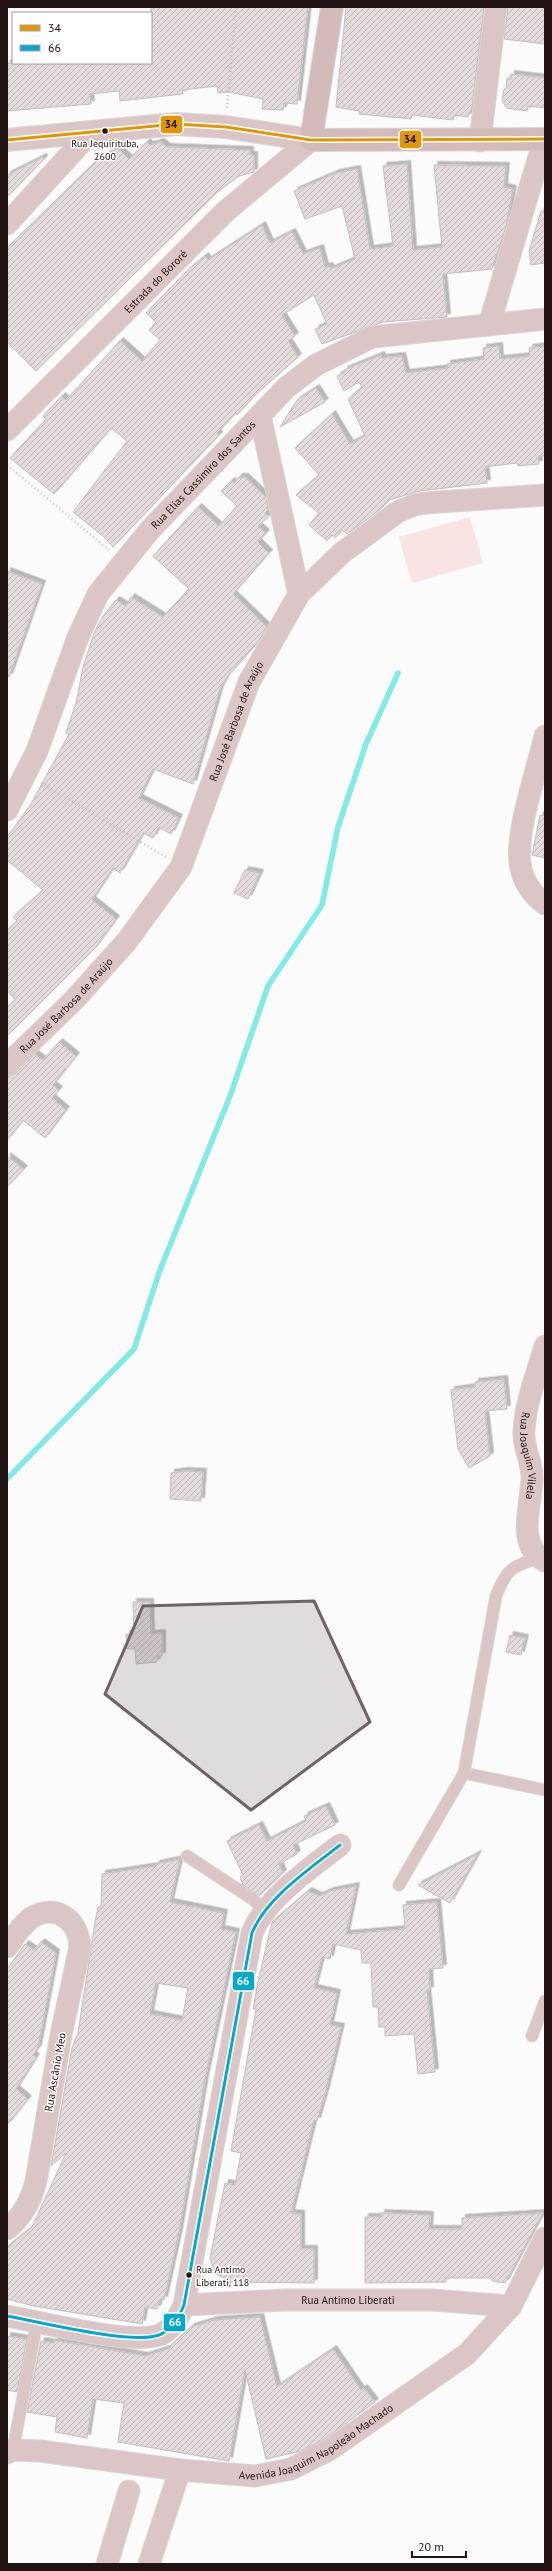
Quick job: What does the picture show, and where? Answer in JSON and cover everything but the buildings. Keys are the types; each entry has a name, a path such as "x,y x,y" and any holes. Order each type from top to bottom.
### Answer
{"main road":[{"path":"332,7 311,140 544,140"}],"street":[{"path":"480,141 496,7"},
{"path":"7,140 176,124 226,127 311,140"},
{"path":"7,224 90,133"},
{"name":"Estrada do Bororé","path":"7,430 226,211 311,140"},
{"path":"489,325 544,140"},
{"name":"Rua Elias Cassimiro dos Santos","path":"7,810 37,751 90,608 111,574 149,531 287,387 316,365 372,337 545,319"},
{"path":"260,415 299,594"},
{"name":"Rua José Barbosa de Araújo","path":"7,1065 75,999 127,941 181,867 249,682 299,594 343,552 399,511 417,504 545,495"},
{"path":"545,736 519,851 524,878 531,891 545,904"},
{"name":"Rua Joaquim Vilela","path":"542,1560 530,1546 527,1532 532,1476 523,1433 529,1402 545,1346"},
{"path":"7,2316 115,2336 149,2338 160,2335 171,2327 184,2305 252,1933 264,1911 308,1870 340,1845"},
{"name":"Rua Ascânio Meo","path":"7,1947 17,1932 33,1918 47,1912 62,1914 75,1926 80,1947 61,2035 36,2181 29,2202 20,2217 7,2229"},
{"name":"Avenida Joaquim Napoleão Machado","path":"10,2452 40,2451 180,2470 255,2476 298,2466 329,2450 467,2354 511,2306 545,2238"},
{"name":"Rua Antimo Liberati","path":"184,2305 285,2300 432,2300 511,2306"},
{"path":"149,2564 180,2470"},
{"path":"107,2564 129,2491"}],"lane":[{"path":"399,1885 464,1773 496,1596 504,1576 518,1563 542,1560"},
{"path":"464,1773 545,1790"},
{"path":"187,1856 254,1900 264,1911"},
{"path":"532,2036 545,2001"},
{"path":"10,2452 37,2322"}],"path":[{"path":"226,127 236,7"},
{"path":"7,465 123,562"},
{"path":"25,772 181,867"}],"highlighted area":[{"path":"314,1601 370,1722 251,1810 105,1694 143,1606"}],"shaded area":[{"path":"470,517 483,563 412,583 399,537"}],"waterway":[{"path":"7,1479 134,1349 160,1270 230,1096 268,986 322,905 338,827 366,744 398,673"}],"transit line":[{"name":"34","path":"7,140 176,124 226,127 311,140 545,139"},
{"name":"66","path":"7,2316 85,2332 128,2337 159,2335 168,2330 174,2323 184,2305 252,1933 259,1920 278,1896 290,1884 340,1845"}],"place":[{"name":"Rua Jequirituba, 2600","path":"105,131"},
{"name":"Rua Antimo Liberati, 118","path":"189,2275"}]}
